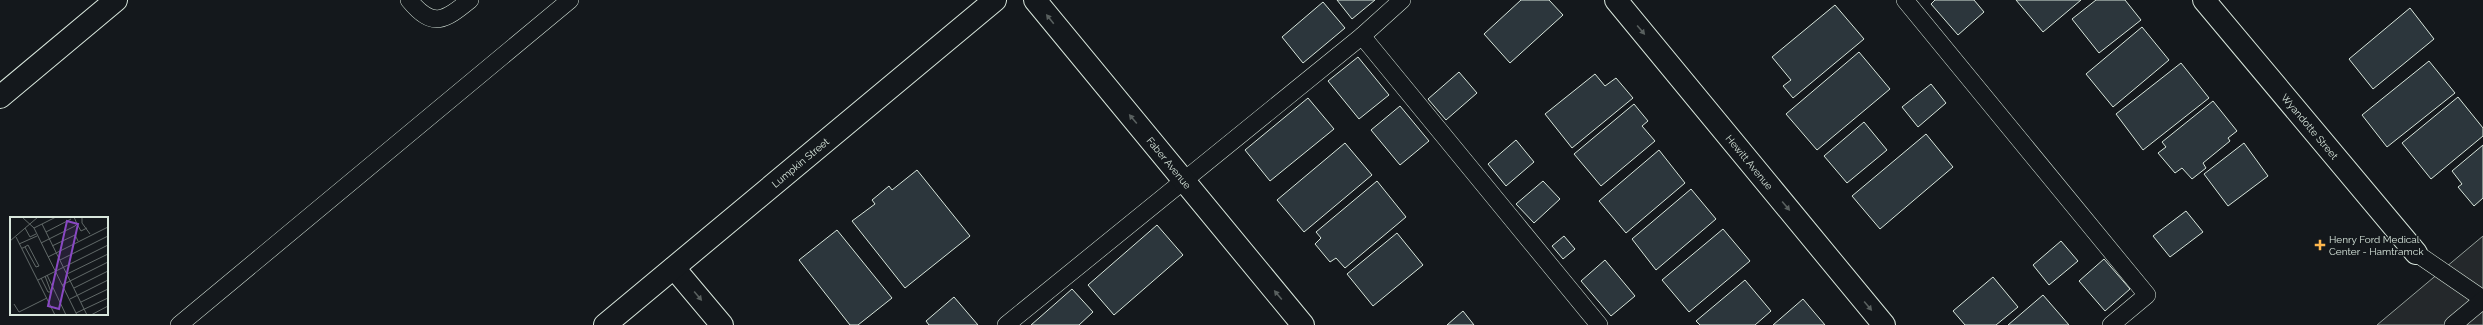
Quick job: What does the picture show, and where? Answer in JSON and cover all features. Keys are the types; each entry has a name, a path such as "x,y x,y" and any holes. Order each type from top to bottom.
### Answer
{"street":[{"path":"0,97 116,0"},
{"name":"Lumpkin Street","path":"605,325 995,0"},
{"name":"Faber Avenue","path":"1035,0 1303,325"},
{"name":"Hewitt Avenue","path":"1616,0 1884,325"},
{"name":"Wyandotte Street","path":"2204,0 2416,253"},
{"path":"674,268 722,325"}],"lane":[{"path":"409,0 419,12 431,19 443,18 470,0"},
{"path":"179,325 570,0"},
{"path":"1007,325 1362,36 1402,0"},
{"path":"1905,0 2147,295 2111,325"},
{"path":"1362,36 1599,325"},
{"path":"2416,253 2483,300 2453,325"}],"shaded area":[{"path":"2483,236 2483,325 2377,325"}],"building":[{"path":"1337,0 1375,0 1352,19"},
{"path":"1521,0 1549,0 1563,15 1510,63 1484,34"},
{"path":"1935,0 1974,0 1984,12 1958,35 1931,4"},
{"path":"2016,0 2081,0 2043,32"},
{"path":"2096,0 2125,0 2141,20 2099,53 2072,19"},
{"path":"1323,2 1345,28 1303,63 1282,37"},
{"path":"1835,5 1864,39 1793,98 1783,86 1791,80 1772,57"},
{"path":"2410,8 2434,39 2373,89 2349,59"},
{"path":"2142,27 2169,60 2113,107 2086,74"},
{"path":"1859,52 1890,89 1817,150 1786,114"},
{"path":"1358,57 1389,95 1359,119 1328,81"},
{"path":"2429,61 2455,93 2387,147 2362,115"},
{"path":"2181,63 2209,98 2143,150 2116,114"},
{"path":"1459,72 1477,93 1446,120 1428,99"},
{"path":"1595,74 1605,86 1616,78 1633,98 1572,148 1545,114"},
{"path":"1931,84 1946,103 1918,127 1902,107"},
{"path":"2458,97 2483,128 2483,136 2431,179 2402,143"},
{"path":"1308,98 1334,129 1270,181 1245,150"},
{"path":"2213,101 2237,131 2228,138 2230,141 2203,163 2206,168 2192,179 2182,168 2175,173 2158,153 2166,147 2162,142"},
{"path":"1634,104 1648,121 1642,126 1655,141 1601,186 1574,154"},
{"path":"1400,106 1429,141 1400,165 1371,130"},
{"path":"1864,122 1887,150 1847,183 1824,156"},
{"path":"1926,134 1953,167 1880,229 1852,196"},
{"path":"1516,140 1534,162 1506,186 1488,164"},
{"path":"1345,143 1372,175 1304,232 1277,200"},
{"path":"2244,143 2268,176 2228,206 2204,174"},
{"path":"2483,145 2483,198 2474,206 2458,187 2462,184 2452,171"},
{"path":"1659,150 1685,183 1626,233 1599,201"},
{"path":"917,170 970,236 905,288 852,221 875,204 872,200 889,186 892,190"},
{"path":"1377,181 1406,217 1345,268 1336,258 1330,262 1315,244 1321,238 1316,232"},
{"path":"1543,181 1560,199 1534,223 1516,204"},
{"path":"1691,189 1716,219 1656,270 1632,239"},
{"path":"2186,211 2203,232 2170,257 2153,236"},
{"path":"1157,225 1183,255 1114,315 1088,285"},
{"path":"1723,229 1750,261 1689,312 1662,280"},
{"path":"837,230 892,298 858,325 850,325 799,260"},
{"path":"1397,233 1423,265 1373,306 1347,274"},
{"path":"1564,236 1575,249 1563,259 1552,246"},
{"path":"2061,241 2078,261 2049,285 2033,265"},
{"path":"2104,259 2130,289 2105,311 2079,281"},
{"path":"1605,260 1635,296 1611,316 1581,281"},
{"path":"1993,277 2018,307 1996,325 1965,325 1953,311"},
{"path":"1745,280 1771,311 1755,325 1700,325 1696,321"},
{"path":"1072,289 1093,312 1079,325 1031,325"},
{"path":"2043,295 2069,325 2008,325"},
{"path":"954,297 978,325 929,325 926,321"},
{"path":"1803,299 1825,325 1773,325"},
{"path":"1463,311 1474,325 1447,325"}],"place":[{"name":"Henry Ford Medical Center - Hamtramck","path":"2320,245"}]}
